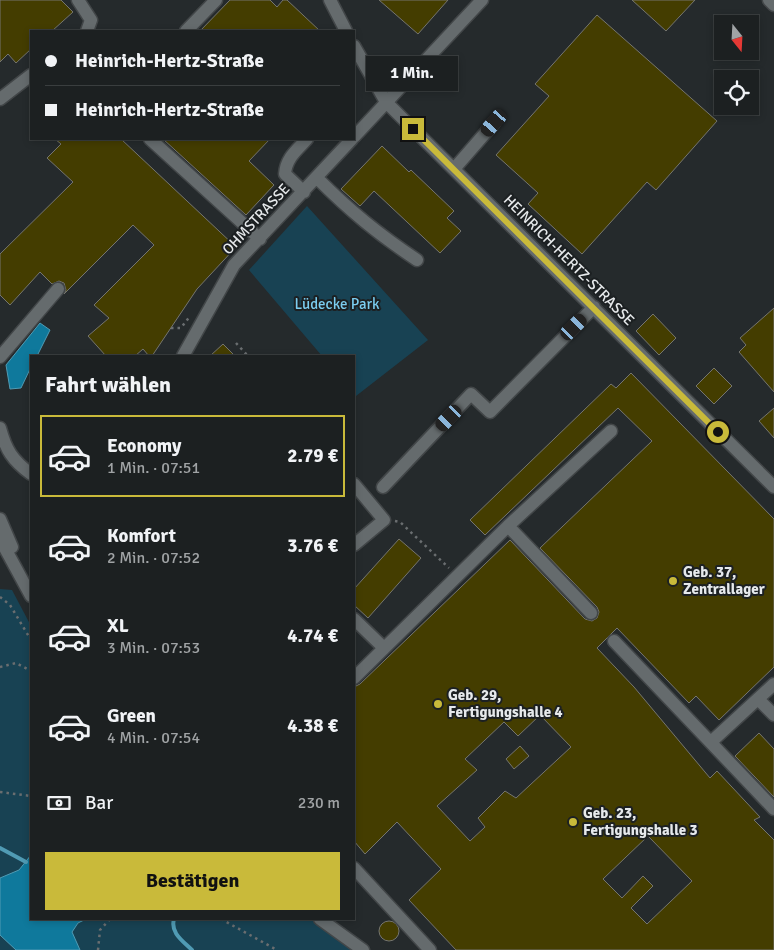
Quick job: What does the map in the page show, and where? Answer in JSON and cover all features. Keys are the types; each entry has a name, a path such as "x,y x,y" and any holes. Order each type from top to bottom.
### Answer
{"street":[{"path":"78,0 92,20 87,30"},
{"path":"187,30 216,0"},
{"path":"330,0 345,30"},
{"path":"769,0 774,5"},
{"name":"OHMSTRASSE","path":"355,136 474,3"},
{"name":"HEINRICH-HERTZ-STRASSE","path":"355,48 386,102 774,487"},
{"path":"0,99 30,76"},
{"path":"454,169 494,123"},
{"path":"151,140 260,240"},
{"path":"304,192 285,174 286,165 292,155 306,140"},
{"name":"OHMSTRASSE","path":"183,355 234,265 260,240 351,140"},
{"path":"316,178 350,211 377,233 417,260"},
{"path":"0,358 58,289"},
{"path":"383,486 471,394 490,412 594,307"},
{"path":"0,428 5,446 17,464 30,473"},
{"path":"355,677 508,526 611,431"},
{"path":"355,485 384,520 356,538"},
{"path":"0,519 13,549 14,564"},
{"path":"508,526 590,614"},
{"path":"0,539 14,564 27,579 30,592"},
{"path":"355,620 384,648"},
{"path":"614,641 774,809"},
{"path":"711,742 774,684"},
{"path":"758,699 774,715"},
{"path":"355,869 430,950"},
{"path":"321,920 363,950"}],"path":[{"path":"236,343 247,355"},
{"path":"384,520 400,522 447,566"},
{"path":"0,597 10,605 30,638"},
{"path":"0,667 16,663 30,670"},
{"path":"0,792 30,796"},
{"path":"98,950 100,930 109,920"},
{"path":"223,920 277,950"}],"green space":[{"name":"Lüdecke Park","path":"307,206 428,340 356,396 355,355 321,355 249,270"},
{"path":"0,589 12,590 30,624 30,920 315,920 342,938 353,950 0,950"}],"water":[{"path":"40,323 50,330 38,355 30,355 30,369 21,388 10,389 6,365"},
{"path":"30,856 30,920 84,920 78,923 72,932 80,950 16,950 0,935 0,878 19,870"}],"building":[{"path":"0,0 61,0 73,12 53,30 30,30 30,50 16,63 8,54 0,62"},
{"path":"230,0 270,0 277,7 283,0 287,0 319,30 201,30"},
{"path":"379,0 448,0 418,34"},
{"path":"632,0 695,0 666,31"},
{"path":"597,15 717,121 656,190 647,182 582,254 528,204 538,193 496,155 549,96 535,84"},
{"path":"56,140 122,140 236,247 197,289 153,355 148,355 143,349 136,355 105,355 88,336 109,318 94,305 154,245 133,225 64,294 66,290 64,283 59,281 52,284 40,272 10,305 0,295 0,254 73,182 47,158 61,144"},
{"path":"164,140 269,140 249,161 274,185 246,215"},
{"path":"382,146 409,172 411,170 454,211 447,218 461,231 440,253 374,191 360,206 341,189"},
{"path":"774,308 774,392 739,352 746,345 740,338"},
{"path":"653,314 676,338 659,355 636,331"},
{"path":"223,344 234,355 211,355"},
{"path":"714,368 732,386 714,404 696,386"},
{"path":"631,373 774,519 774,667 719,720 696,696 689,703 617,628 597,648 634,687 710,778 717,771 760,817 754,820 774,840 774,950 456,950 409,900 441,869 397,822 365,854 355,842 355,686 360,684 510,540 585,619 592,621 597,618 599,612 597,607 540,548 652,441 618,408 485,535 470,520 611,384 616,388","holes":["540,715 571,747 516,798 505,791 478,818 485,827 470,841 437,806 477,770 465,759 504,722 518,736","648,836 692,881 647,924 631,908 653,886 643,876 622,898 603,879"]},
{"path":"774,408 774,438 759,421"},
{"path":"399,539 421,558 368,618 355,606 355,588"},
{"path":"759,733 774,749 774,797 735,756"},
{"path":"520,746 529,756 514,769 506,759"},
{"path":"389,921 396,924 399,931 396,938 389,941 382,938 379,931 382,924"}],"waterway":[{"path":"0,848 26,862"},
{"path":"174,920 176,933 192,950"}],"place":[{"name":"Geb. 37, Zentrallager","path":"673,581"},
{"name":"Geb. 29, Fertigungshalle 4","path":"438,704"},
{"name":"Geb. 23, Fertigungshalle 3","path":"573,822"}],"route":[{"path":"413,129 718,432"}]}
